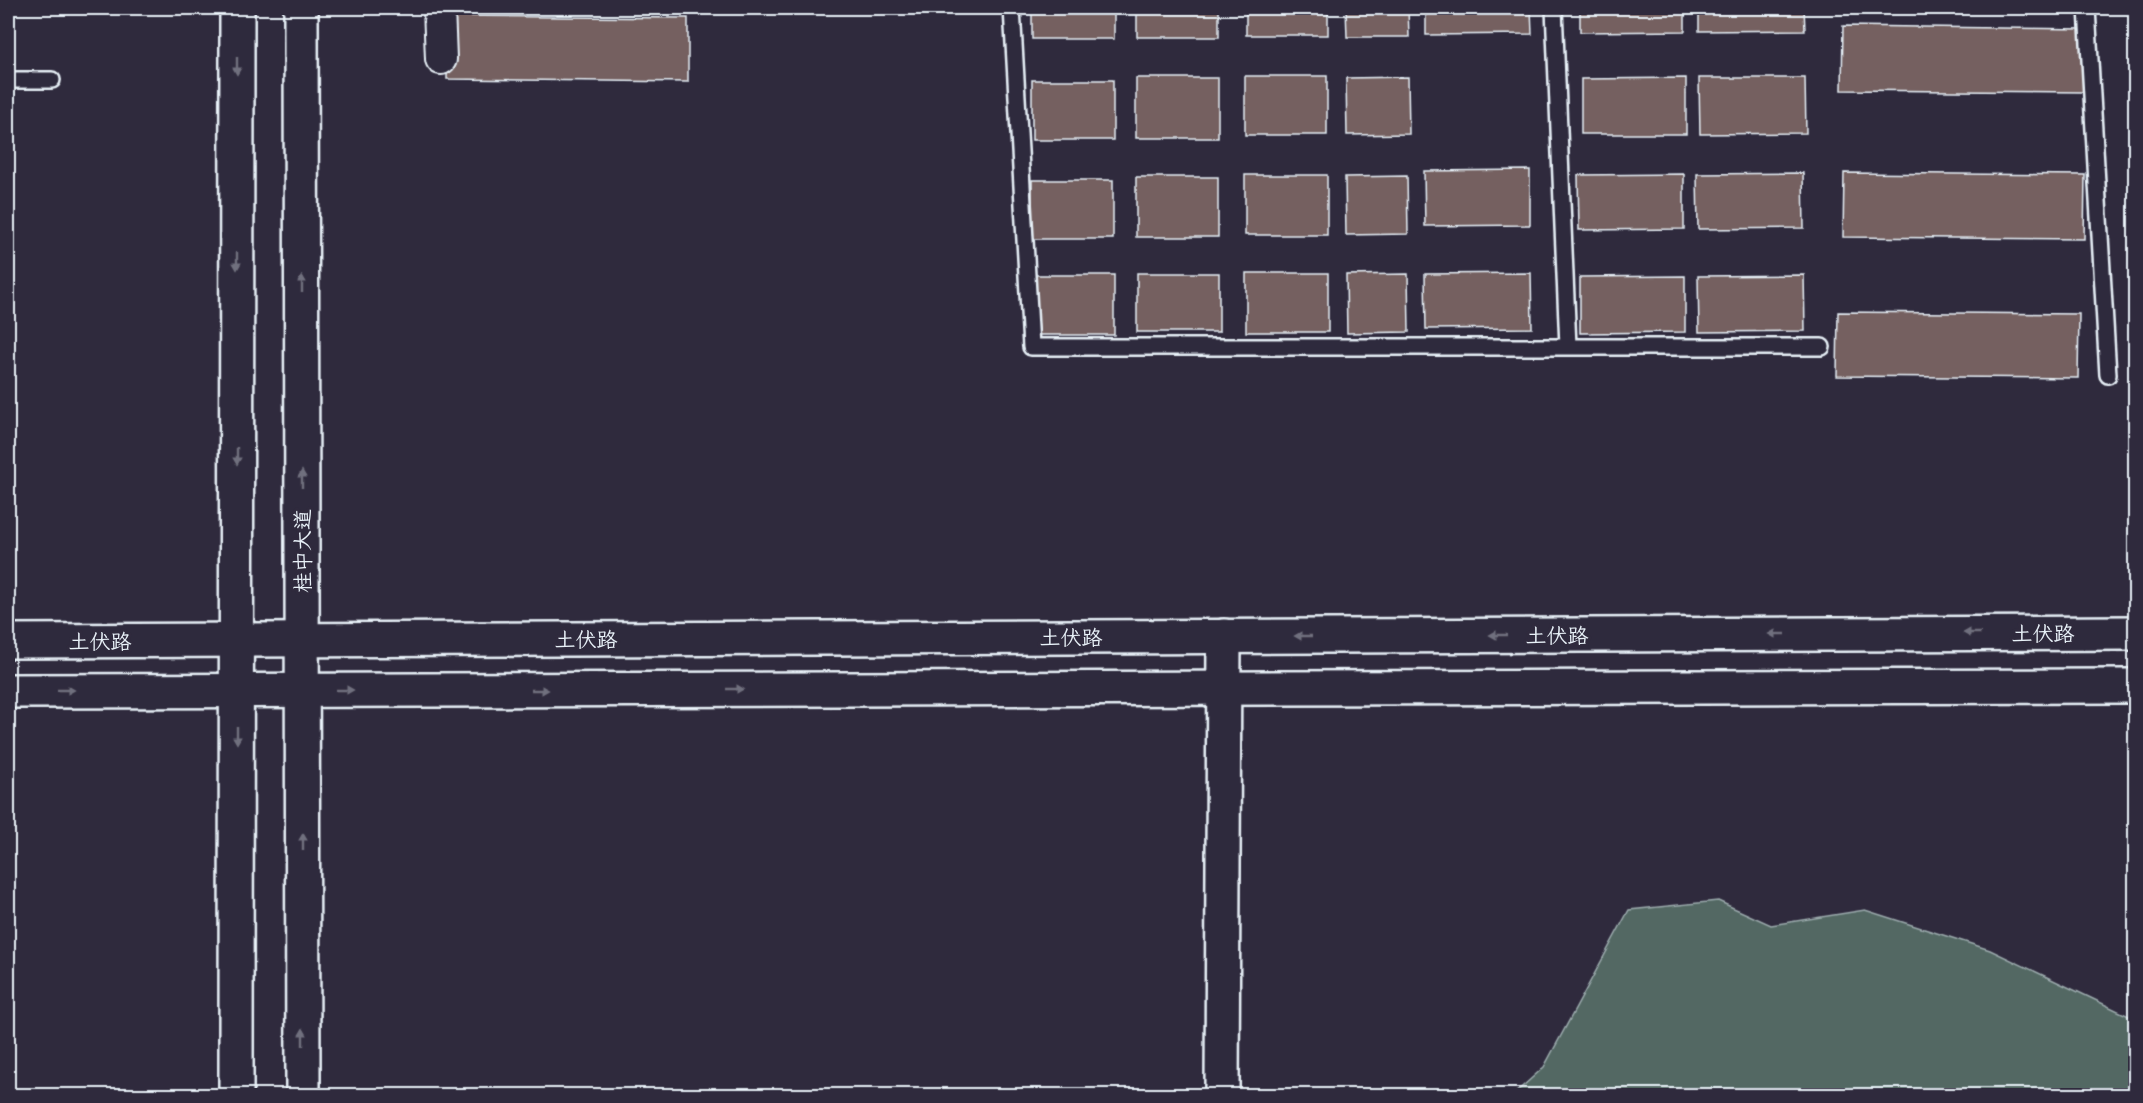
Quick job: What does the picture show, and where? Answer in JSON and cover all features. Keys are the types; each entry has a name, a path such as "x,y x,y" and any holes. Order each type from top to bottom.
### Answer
{"main road":[{"path":"236,1095 237,8"},
{"name":"桂中大道","path":"301,8 303,1095"},
{"name":"土伏路","path":"8,641 2136,633"},
{"path":"1222,1095 1224,636"},
{"path":"8,691 2136,686"}],"street":[{"path":"439,8 441,59"}],"lane":[{"path":"1012,8 1031,347 1822,347"},
{"path":"1554,8 1568,347"},
{"path":"2087,8 2108,375"},
{"path":"8,80 52,80"}],"green space":[{"path":"1718,901 1771,925 1865,910 1990,950 2135,1019 2135,1095 1513,1095 1544,1067 1629,910"}],"building":[{"path":"1032,8 1114,8 1114,39 1032,39"},
{"path":"1137,8 1219,8 1219,37 1137,37"},
{"path":"1246,8 1328,8 1328,35 1246,35"},
{"path":"1346,8 1408,8 1409,37 1347,37"},
{"path":"1426,8 1531,8 1532,34 1426,35"},
{"path":"1580,8 1685,8 1685,31 1580,32"},
{"path":"1699,8 1804,8 1805,30 1699,31"},
{"path":"448,16 688,18 688,82 447,79"},
{"path":"1843,26 2084,29 2083,92 1842,90"},
{"path":"1245,76 1327,76 1327,135 1245,135"},
{"path":"1408,77 1409,134 1347,135 1346,78"},
{"path":"1136,78 1218,78 1218,138 1136,138"},
{"path":"1686,78 1686,134 1581,134 1581,79"},
{"path":"1699,78 1805,78 1806,133 1700,134"},
{"path":"1032,80 1113,80 1113,140 1032,140"},
{"path":"1530,170 1530,225 1425,226 1424,171"},
{"path":"1803,173 1804,228 1698,229 1697,174"},
{"path":"1844,173 2085,175 2084,239 1843,237"},
{"path":"1684,174 1684,229 1579,230 1578,175"},
{"path":"1245,175 1327,175 1327,235 1245,235"},
{"path":"1407,176 1408,234 1346,235 1345,177"},
{"path":"1136,177 1218,177 1218,237 1136,237"},
{"path":"1032,180 1113,180 1113,239 1032,239"},
{"path":"1137,273 1219,273 1219,332 1137,332"},
{"path":"1246,273 1328,273 1328,332 1246,332"},
{"path":"1531,273 1532,328 1426,329 1425,274"},
{"path":"1408,274 1409,332 1347,333 1346,275"},
{"path":"1032,275 1114,275 1114,335 1032,335"},
{"path":"1804,275 1805,331 1699,332 1698,276"},
{"path":"1685,276 1685,332 1580,333 1580,277"},
{"path":"1838,312 2079,314 2078,378 1837,376"}]}
